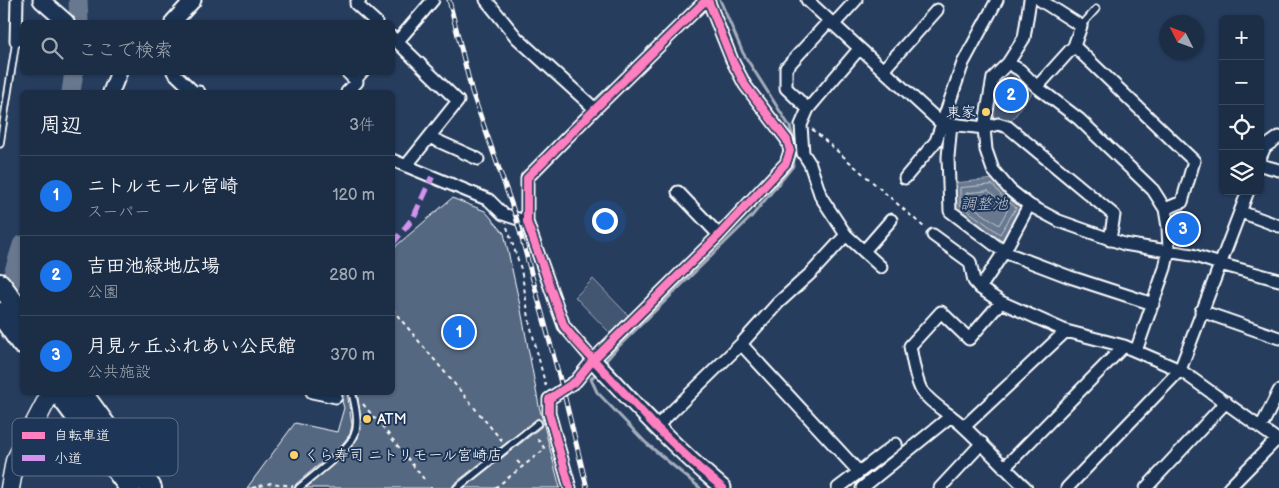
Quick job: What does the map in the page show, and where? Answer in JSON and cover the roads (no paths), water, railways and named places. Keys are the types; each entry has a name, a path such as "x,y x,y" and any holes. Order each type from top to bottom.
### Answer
{"highway":[{"path":"0,284 20,311"},
{"path":"0,313 20,341"},
{"path":"60,395 78,418"},
{"path":"83,395 100,418"},
{"path":"121,476 130,488"},
{"path":"142,476 151,488"}],"main road":[{"path":"38,418 50,395"}],"street":[{"path":"16,41 18,0"},
{"path":"41,0 64,20"},
{"path":"175,20 193,0"},
{"path":"360,0 356,4 374,20"},
{"path":"395,41 433,0"},
{"path":"486,0 517,38 595,109"},
{"path":"570,488 549,413 549,399 576,381 593,360 719,235 786,163 790,150 788,140 745,86 707,0 527,178 527,222 564,326 593,360 656,427 698,467 724,488"},
{"path":"808,109 786,88 786,68 856,0"},
{"path":"905,178 936,141 963,63 997,0"},
{"path":"1030,0 1024,38 1008,63 993,78 984,128 986,150 993,170 1010,190 1029,205 1059,221 1110,240 1124,244 1192,254 1220,264 1279,280"},
{"path":"1037,87 1074,46 1081,26 1040,0"},
{"path":"813,2 831,23 942,124"},
{"path":"883,70 937,10"},
{"path":"395,43 458,101 406,166"},
{"path":"1074,46 1194,161 1182,202 1165,209"},
{"path":"859,49 808,109 801,125 803,153 810,164 821,197 846,235 881,267"},
{"path":"1008,63 1020,70 1037,87 1079,118 1152,190 1165,209 1169,250 1153,304 1136,351"},
{"path":"112,90 118,75"},
{"path":"177,75 192,90"},
{"path":"349,90 357,82 350,75"},
{"path":"1110,240 1114,215 1008,127 998,124 984,128 951,124 948,156 950,211 1004,252 1070,277 1153,304"},
{"path":"429,137 478,159"},
{"path":"1264,150 1279,137"},
{"path":"395,161 489,200 503,214 527,222"},
{"path":"1264,166 1279,170"},
{"path":"678,192 719,235"},
{"path":"1067,488 1180,370 1247,195"},
{"path":"980,288 1004,252 1029,205"},
{"path":"1241,212 1279,226"},
{"path":"864,251 891,220"},
{"path":"656,427 741,344 846,235"},
{"path":"933,235 970,262 974,281 980,288 1002,302 1066,331 1124,346 1180,370 1278,440 1229,488"},
{"path":"1002,302 969,340 941,312 910,346 921,390 982,443 1023,487"},
{"path":"1201,311 1279,338"},
{"path":"964,427 1066,331"},
{"path":"741,344 859,472"},
{"path":"1004,468 1124,346"},
{"path":"1260,427 1279,391"},
{"path":"1146,488 1226,402"},
{"path":"862,488 951,416"},
{"path":"940,488 982,443"},
{"path":"838,488 896,444"}],"lane":[{"path":"1081,26 1096,9"},
{"path":"0,144 16,41"},
{"path":"357,82 363,75"},
{"path":"790,150 803,153"},
{"path":"296,487 345,448 354,436 356,422 352,395"},
{"path":"457,488 538,424"}],"water":[{"name":"調整池","path":"995,179 1023,207 1002,242 955,208 953,183"}],"waterway":[{"path":"78,0 79,20"},
{"path":"603,364 751,217 793,166 796,147 790,127 743,53 720,0"},
{"path":"71,90 74,75"},
{"path":"3,307 20,252"},
{"path":"598,371 591,379 597,392 646,443 700,488"}],"railway":[{"path":"449,0 472,92 516,217 565,398 587,488"}],"place":[{"name":"吉田池緑地広場","path":"1011,95"},
{"name":"東家","path":"986,112"},
{"name":"月見ヶ丘ふれあい公民館","path":"1183,229"},
{"name":"ニトルモール宮崎","path":"459,332"},
{"name":"ATM","path":"367,419"},
{"name":"くら寿司 ニトリモール宮崎店","path":"294,455"}]}
